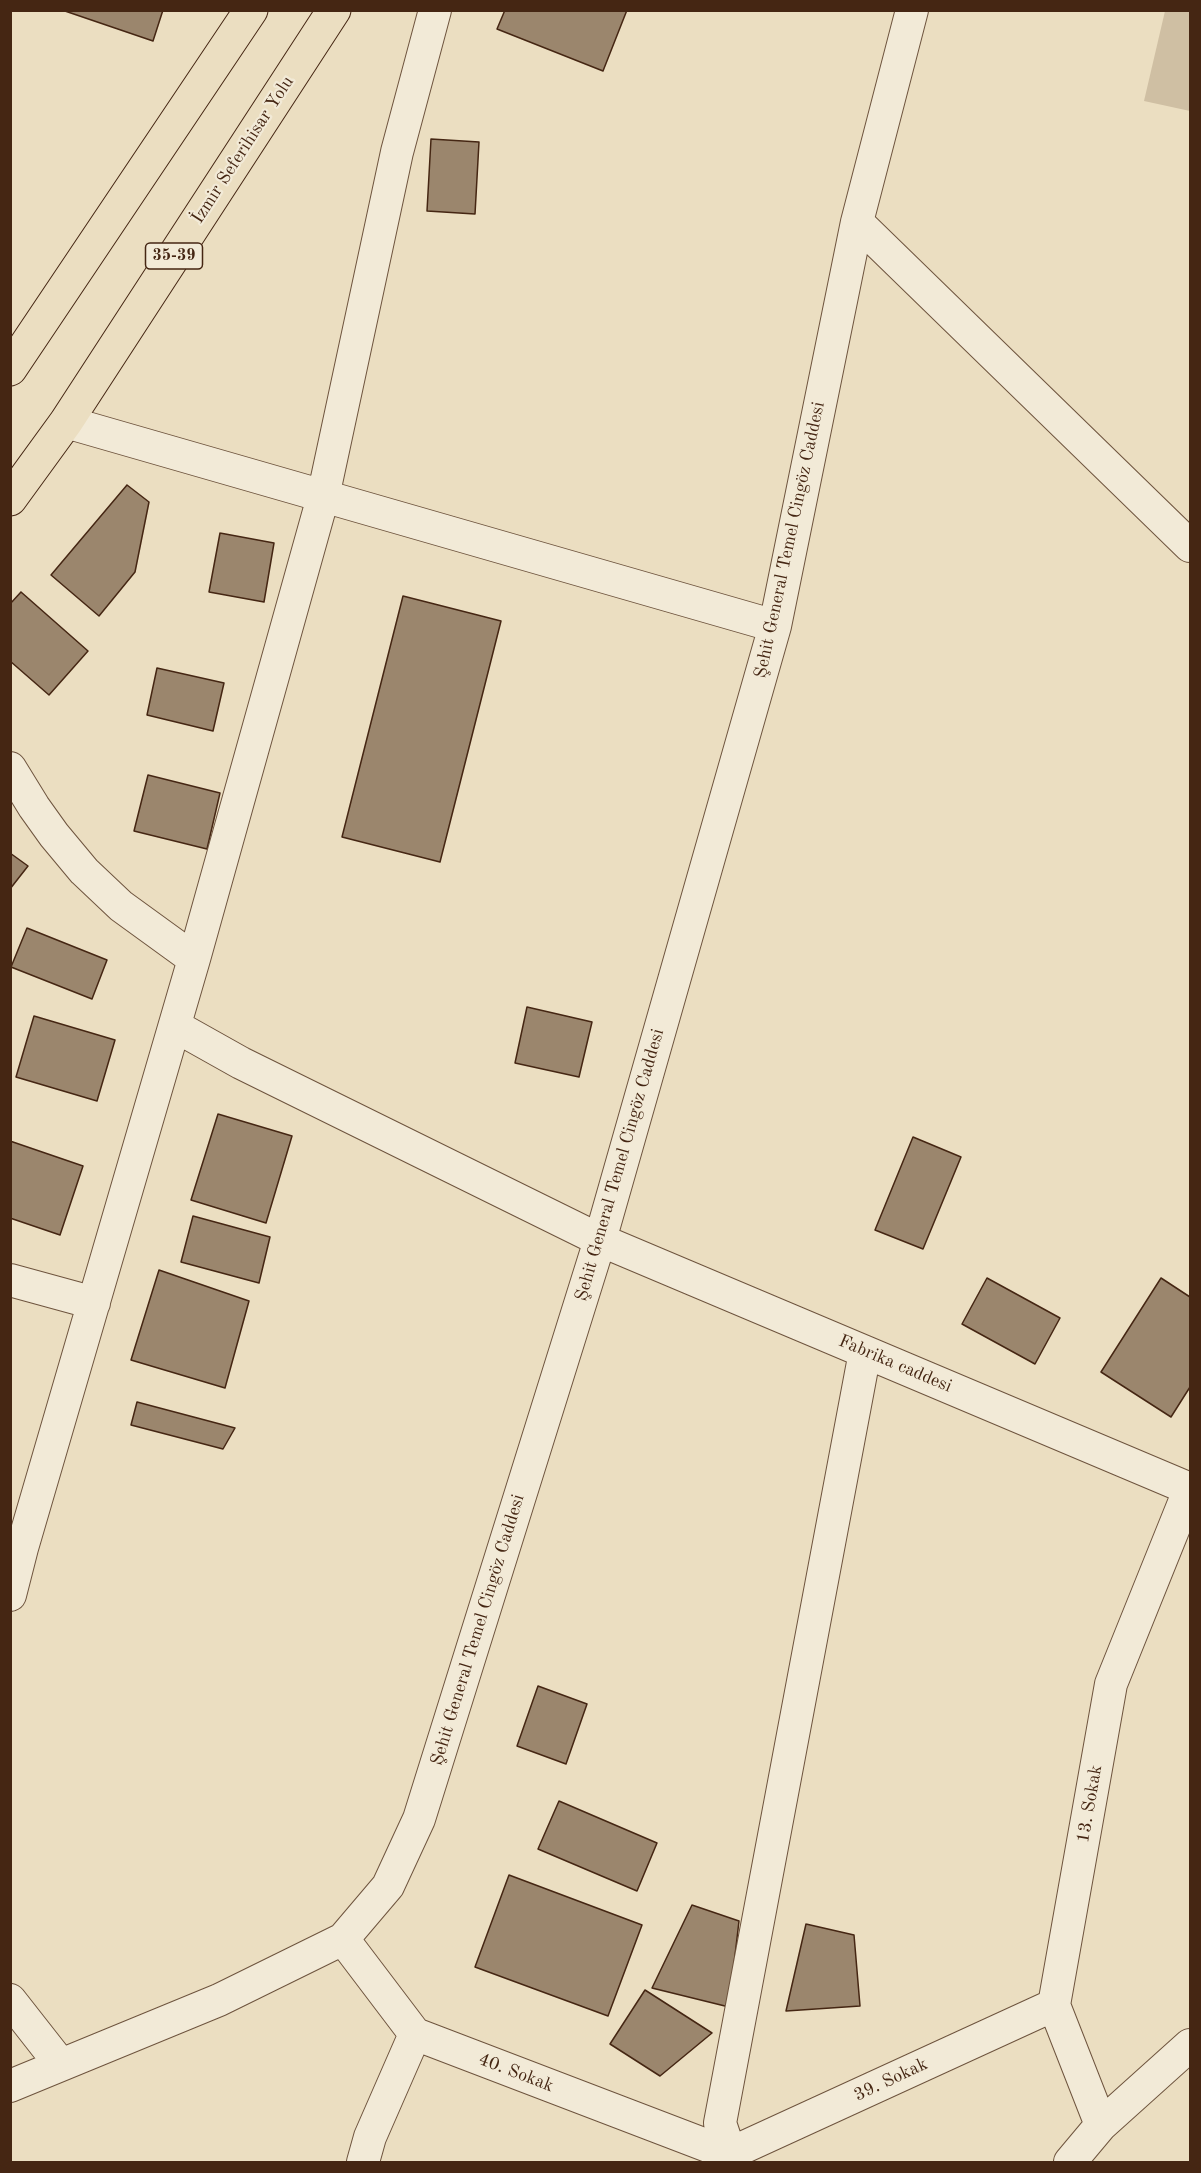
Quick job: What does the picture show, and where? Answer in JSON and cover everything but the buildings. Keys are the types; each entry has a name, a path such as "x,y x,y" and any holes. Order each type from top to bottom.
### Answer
{"main road":[{"path":"10,369 251,10"},
{"name":"İzmir Seferihisar Yolu","path":"10,499 66,422 334,10"}],"street":[{"path":"10,1595 175,1026 323,497 397,152 435,10"},
{"name":"Şehit General Temel Cingöz Caddesi","path":"10,2086 219,2000 343,1940 388,1886 419,1819 600,1240 775,626 857,222 912,10"},
{"path":"857,222 1191,546"},
{"path":"66,422 775,626"},
{"path":"10,768 33,807 84,871 121,906 194,959"},
{"name":"Fabrika caddesi","path":"175,1026 241,1063 600,1240 1190,1489"},
{"path":"10,1280 94,1303"},
{"path":"731,2158 720,2123 866,1352"},
{"name":"13. Sokak","path":"1054,2005 1111,1684 1190,1489"},
{"path":"343,1940 415,2034 370,2137 363,2163"},
{"path":"10,2000 61,2065"},
{"path":"1054,2005 1101,2125"},
{"name":"39. Sokak","path":"731,2158 1054,2005"},
{"name":"40. Sokak","path":"415,2034 731,2158"},
{"path":"1070,2163 1101,2125 1191,2045"}],"shaded area":[{"path":"1165,11 1190,11 1190,111 1144,101"}]}
